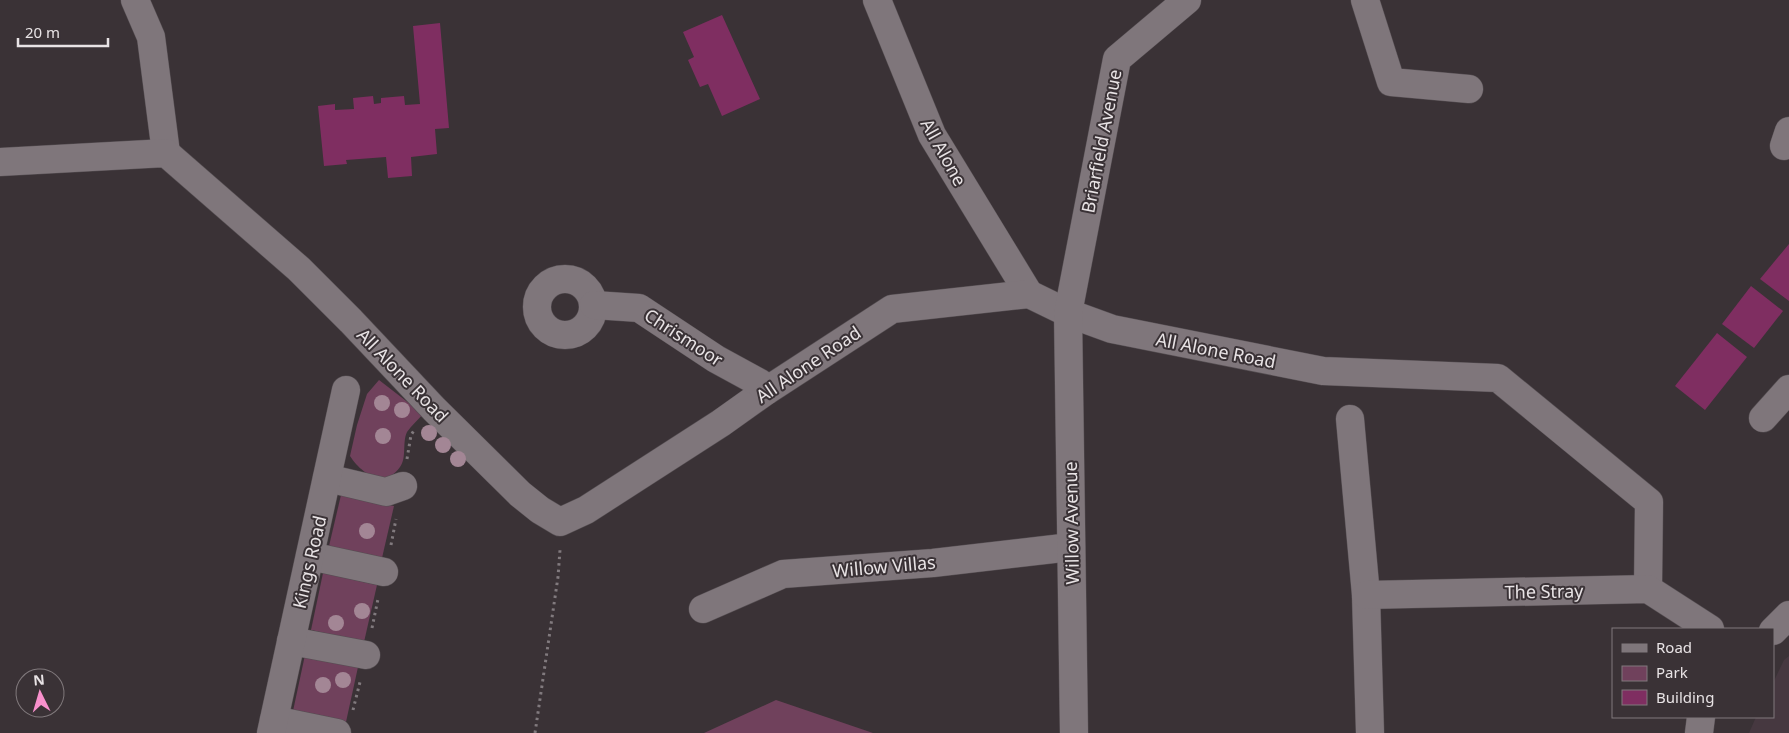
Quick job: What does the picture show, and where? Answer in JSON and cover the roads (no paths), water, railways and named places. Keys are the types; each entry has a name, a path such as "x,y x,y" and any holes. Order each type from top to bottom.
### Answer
{"street":[{"path":"0,162 166,153 151,37 135,0"},
{"name":"All Alone","path":"877,0 932,136 1030,294"},
{"name":"Briarfield Avenue","path":"1068,313 1118,58 1187,0"},
{"path":"1366,0 1391,82 1469,89"},
{"name":"All Alone Road","path":"166,153 298,269 351,321 434,409 520,494 540,510 560,522 586,510 721,423 892,308 1030,294 1068,313 1112,329 1323,371 1498,378 1648,502 1648,589"},
{"name":"Chrismoor","path":"594,305 639,308 716,360 760,383 766,391"},
{"name":"Willow Avenue","path":"1068,313 1074,733"},
{"path":"1763,418 1789,389"},
{"name":"Kings Road","path":"272,726 346,390"},
{"path":"1350,419 1366,594 1370,733"},
{"path":"327,478 386,492 403,486"},
{"name":"Willow Villas","path":"703,609 783,574 932,563 1071,547"},
{"path":"310,556 384,572"},
{"path":"1648,589 1708,628"},
{"name":"The Stray","path":"1366,594 1648,589"},
{"path":"1774,630 1789,615"},
{"path":"291,641 366,656"},
{"path":"1699,733 1701,718"},
{"path":"272,726 345,723"}]}
